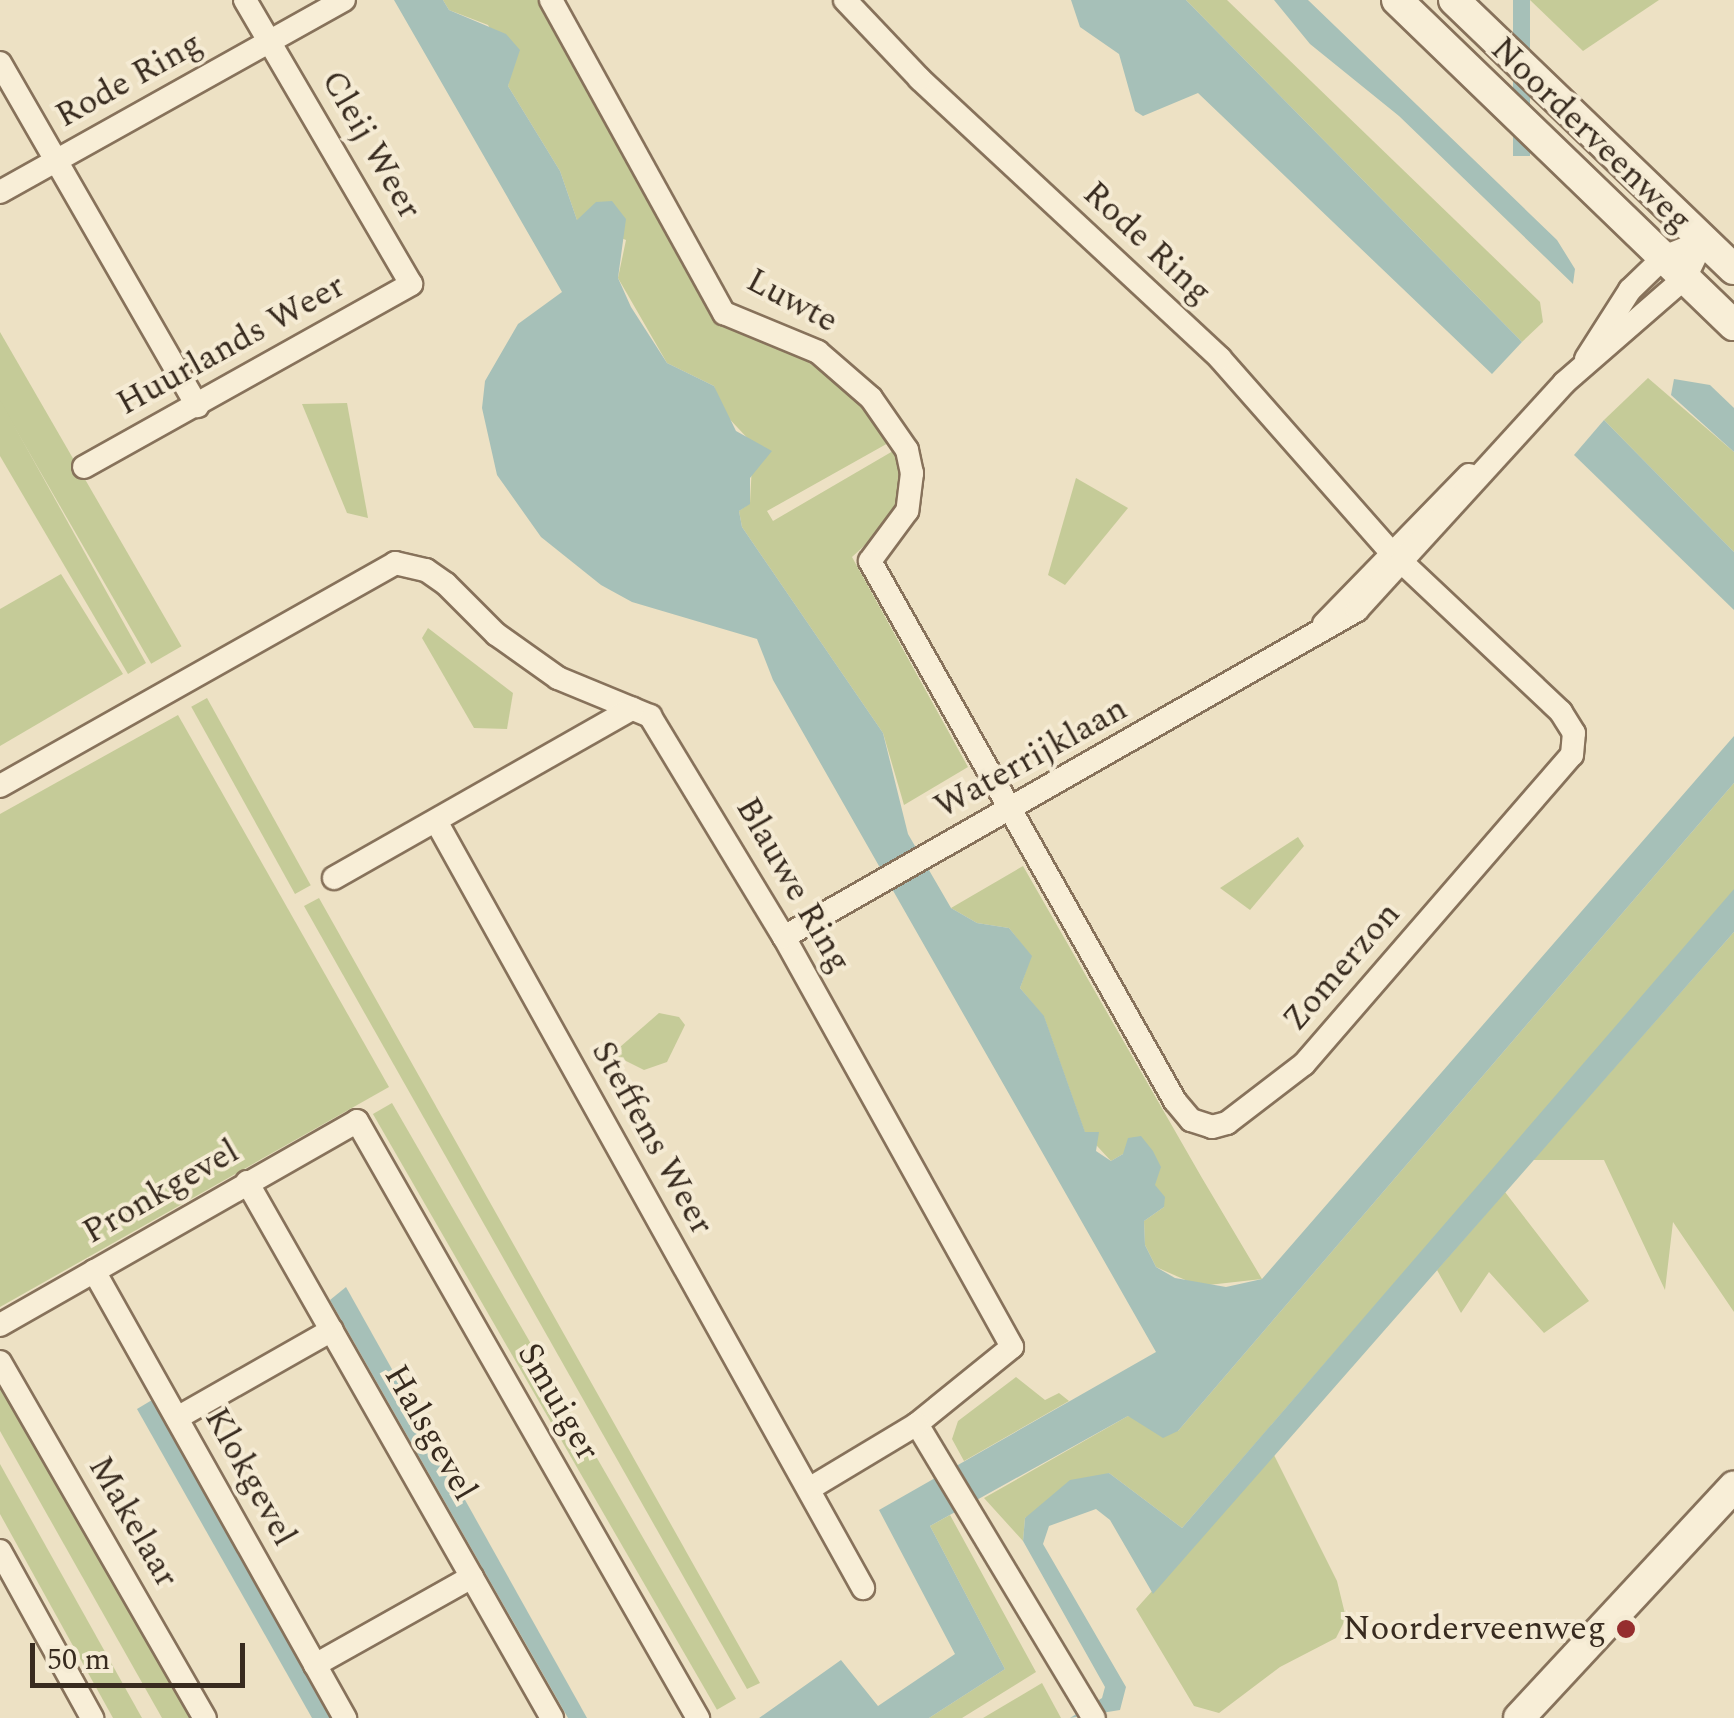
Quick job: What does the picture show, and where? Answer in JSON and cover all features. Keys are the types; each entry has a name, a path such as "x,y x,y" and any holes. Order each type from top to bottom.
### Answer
{"street":[{"name":"Cleij Weer","path":"245,0 412,284"},
{"name":"Rode Ring","path":"0,192 344,0"},
{"name":"Luwte","path":"551,0 724,313 818,352 871,398 906,450 912,473 907,511 870,561 1007,810"},
{"name":"Rode Ring","path":"845,0 920,79 1220,358 1396,557"},
{"name":"Noorderveenweg","path":"1397,0 1734,324"},
{"name":"Noorderveenweg","path":"1454,0 1734,269"},
{"path":"0,63 197,406"},
{"name":"Waterrijklaan","path":"784,937 1312,639 1583,365 1630,290 1675,268 1703,240"},
{"name":"Huurlands Weer","path":"84,467 412,284"},
{"name":"Zomerzon","path":"1007,810 1175,1100 1191,1120 1212,1127 1227,1123 1304,1064 1572,755 1574,733 1561,712 1396,557"},
{"name":"Blauwe Ring","path":"0,786 396,562 411,564 446,584 496,634 558,678 650,716 665,733 784,937 1012,1347 917,1424"},
{"path":"334,878 632,709"},
{"name":"Steffens Weer","path":"436,821 862,1588"},
{"name":"Pronkgevel","path":"0,1324 357,1121"},
{"name":"Smuiger","path":"357,1121 698,1718"},
{"name":"Halsgevel","path":"248,1182 552,1718"},
{"name":"Klokgevel","path":"94,1270 345,1718"},
{"path":"178,1418 332,1330"},
{"name":"Makelaar","path":"0,1362 204,1718"},
{"path":"809,1488 917,1424 1094,1718"},
{"path":"1519,1718 1734,1487"},
{"path":"0,1552 92,1718"},
{"path":"315,1665 472,1577"}],"green space":[{"path":"443,0 543,0 720,325 779,340 869,408 890,442 767,511 773,521 893,451 901,464 901,495 891,521 852,557 968,767 904,805 883,733 742,527 739,511 750,503 753,444 721,410 714,386 667,363 618,278 626,240 577,220 560,171 508,86 512,65 488,25 449,10"},
{"path":"1186,0 1227,0 1540,302 1543,322 1522,342"},
{"path":"1530,0 1659,0 1583,51"},
{"path":"0,332 182,646 151,664 0,402"},
{"path":"1648,378 1734,452 1734,552 1604,420"},
{"path":"0,400 146,663 128,674 0,456"},
{"path":"347,403 368,518 347,513 302,404"},
{"path":"1076,478 1128,508 1065,585 1048,575"},
{"path":"61,574 123,674 0,746 0,609"},
{"path":"428,628 513,693 507,729 474,728 422,638"},
{"path":"207,698 311,885 295,894 191,707"},
{"path":"178,715 389,1087 0,1307 0,814"},
{"path":"1734,783 1734,892 1182,1528 1109,1473 1025,1518 1023,1541 984,1498 1128,1416 1178,1431"},
{"path":"1298,837 1304,846 1250,910 1220,888"},
{"path":"1023,866 1262,1279 1199,1286 1156,1267 1145,1245 1144,1221 1164,1207 1123,1154 1111,1161 1085,1133 1044,1017 1020,988 1031,956 1009,928 977,923 951,908"},
{"path":"319,898 760,1683 747,1689 304,906"},
{"path":"1734,932 1734,1312 1673,1222 1665,1290 1604,1160 1533,1160"},
{"path":"659,1013 679,1017 685,1025 667,1062 644,1070 612,1054"},
{"path":"392,1103 736,1699 717,1710 373,1114"},
{"path":"1505,1192 1589,1301 1544,1333 1489,1272 1461,1313 1437,1270"},
{"path":"1016,1377 1045,1400 1059,1393 1069,1401 964,1461 952,1439 958,1421"},
{"path":"0,1383 191,1718 162,1718 0,1431"},
{"path":"1274,1455 1337,1581 1346,1618 1336,1638 1280,1667 1219,1713 1194,1706 1136,1609"},
{"path":"0,1464 142,1718 113,1718 0,1514"},
{"path":"950,1515 1036,1672 962,1718 929,1718 1005,1669 930,1526"},
{"path":"1042,1683 1061,1718 983,1718"}],"water":[{"path":"394,0 443,0 449,10 506,34 520,50 508,86 560,171 577,220 596,202 612,201 626,219 618,278 631,307 667,363 714,386 736,431 772,451 750,478 750,504 739,511 742,527 883,733 908,834 951,908 977,923 1009,928 1032,956 1020,988 1044,1016 1085,1132 1099,1132 1096,1151 1111,1161 1123,1154 1128,1138 1141,1136 1153,1151 1161,1167 1155,1185 1165,1197 1164,1207 1144,1221 1145,1245 1156,1267 1175,1278 1226,1287 1262,1279 1734,736 1734,783 1178,1431 1163,1438 1128,1416 930,1526 1005,1669 929,1718 759,1718 841,1660 878,1706 955,1654 879,1510 1156,1352 773,680 757,639 632,602 601,585 541,537 497,475 482,408 485,381 518,324 562,292"},
{"path":"1071,0 1186,0 1522,342 1492,374 1198,93 1143,116 1135,111 1119,54 1080,27"},
{"path":"1274,0 1308,0 1557,240 1575,269 1573,284 1399,116 1310,44"},
{"path":"1513,0 1530,0 1530,156 1513,156"},
{"path":"1674,379 1710,385 1734,408 1734,452 1671,395"},
{"path":"1604,420 1734,552 1734,610 1574,455"},
{"path":"1734,889 1734,932 1153,1594 1110,1520 1096,1509 1049,1526 1043,1544 1126,1687 1120,1710 1070,1718 1102,1698 1105,1687 1023,1541 1025,1518 1070,1480 1109,1473 1182,1528"},
{"path":"346,1287 587,1718 568,1718 330,1300"},
{"path":"152,1400 335,1718 312,1718 137,1409"}],"place":[{"name":"Noorderveenweg","path":"1626,1629"}]}
